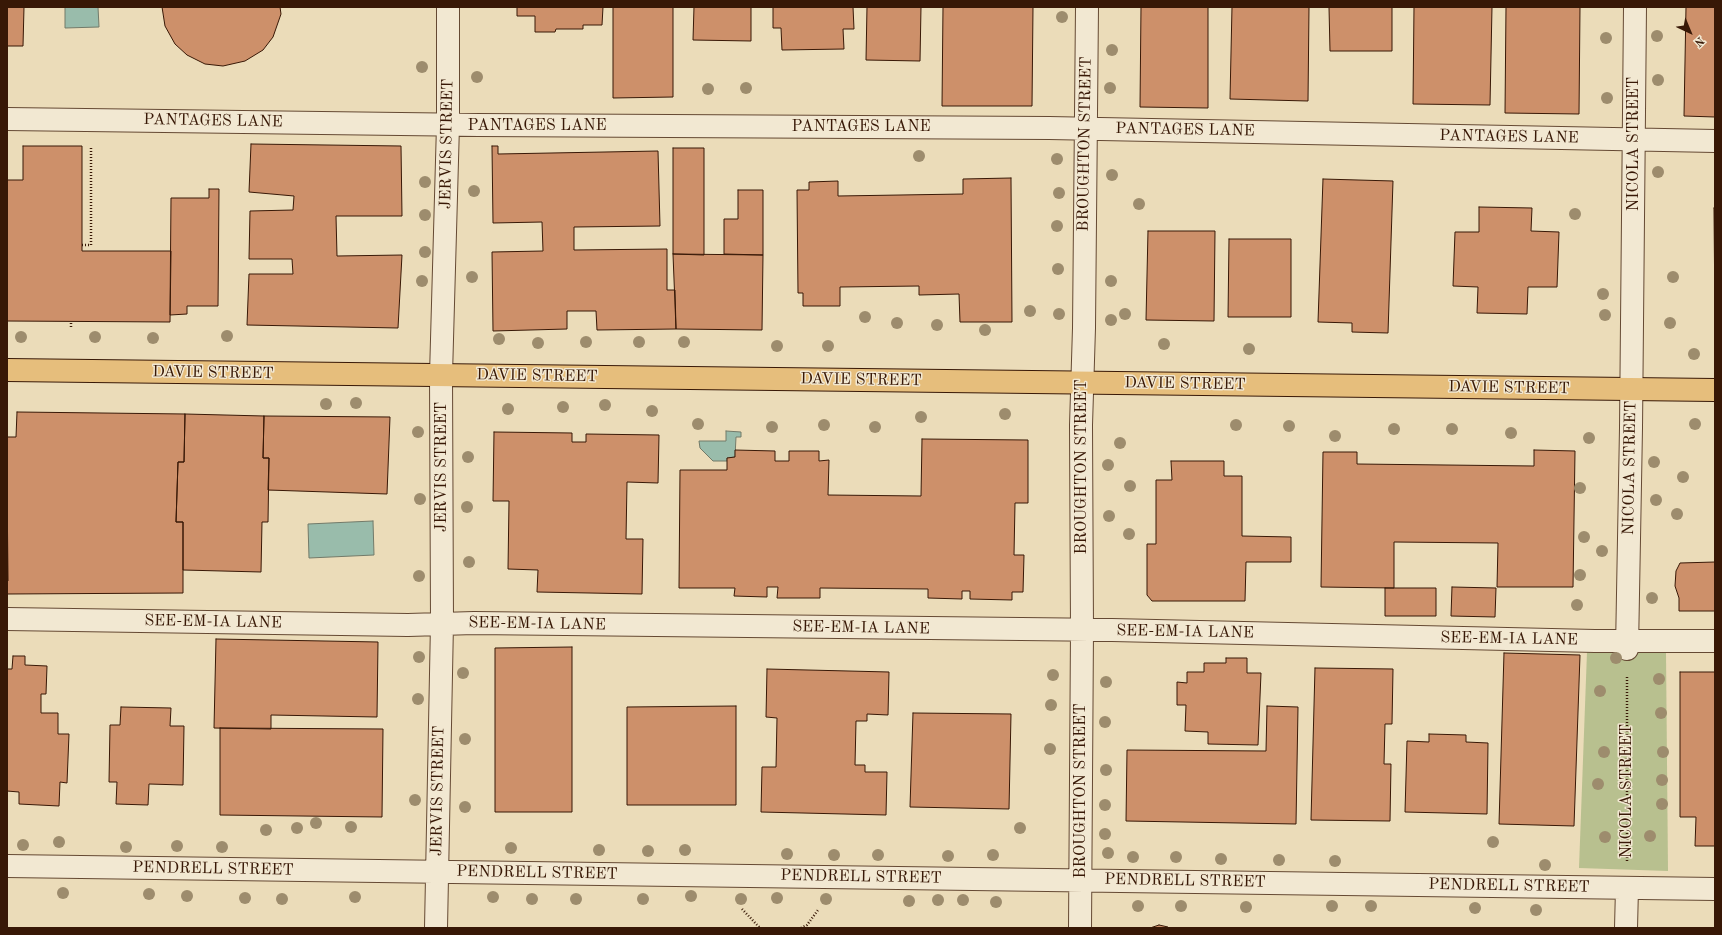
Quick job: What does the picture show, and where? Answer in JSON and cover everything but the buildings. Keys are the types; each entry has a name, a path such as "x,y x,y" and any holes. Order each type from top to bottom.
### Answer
{"main road":[{"name":"DAVIE STREET","path":"7,370 1715,390"}],"street":[{"name":"JERVIS STREET","path":"436,928 442,624 441,375 448,125 448,7"},
{"name":"BROUGHTON STREET","path":"1080,928 1082,630 1081,425 1086,129 1086,7"},
{"name":"NICOLA STREET","path":"1627,645 1632,389 1635,7"},
{"name":"PANTAGES LANE","path":"7,119 448,125 1086,129 1715,141"},
{"name":"SEE-EM-IA LANE","path":"7,619 408,625 442,624 1082,630 1579,641 1627,645 1715,641"},
{"name":"PENDRELL STREET","path":"7,866 1715,889"},
{"path":"1626,928 1627,888"}],"path":[{"path":"82,246 91,245 91,119"},
{"path":"71,327 72,321"},
{"name":"NICOLA STREET","path":"1627,645 1627,888"},
{"path":"742,909 760,928"},
{"path":"801,928 807,925 818,910"}],"shaded area":[{"path":"65,7 98,7 99,27 65,28"},
{"path":"726,431 741,432 741,437 736,437 735,457 727,458 727,461 713,461 700,448 699,441 726,441"},
{"path":"373,521 374,555 309,558 308,524"},
{"path":"1611,648 1666,653 1668,871 1579,868 1587,652"}]}
